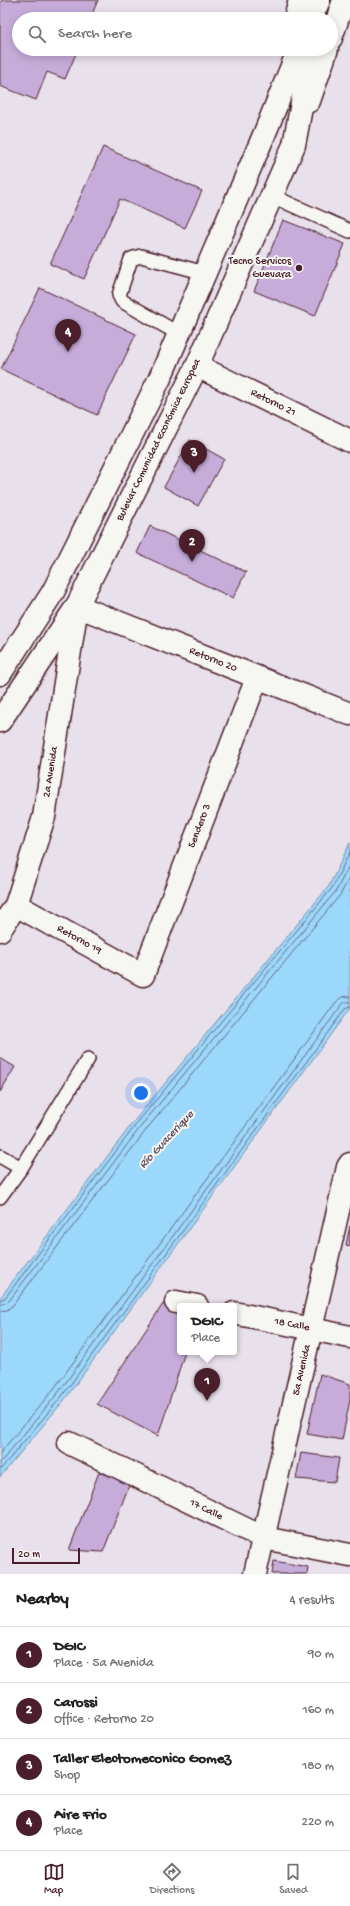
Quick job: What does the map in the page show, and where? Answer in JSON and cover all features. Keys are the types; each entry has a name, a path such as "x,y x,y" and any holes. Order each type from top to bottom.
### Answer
{"street":[{"path":"297,12 300,0"},
{"path":"314,12 320,0"},
{"path":"319,12 320,0"},
{"path":"338,18 344,0"},
{"path":"264,135 285,56"},
{"path":"0,674 53,592 160,378 296,56"},
{"name":"Bulevar Comunidad Económica Europea","path":"294,145 311,56"},
{"name":"Bulevar Comunidad Económica Europea","path":"0,721 77,606 197,366 294,145 325,56"},
{"name":"Retorno 21","path":"197,366 350,441"},
{"name":"Retorno 20","path":"77,606 350,714"},
{"name":"2a Avenida","path":"0,930 16,905 44,817 77,606"},
{"name":"Sendero 3","path":"143,975 257,678"},
{"name":"Retorno 19","path":"16,905 143,975"},
{"name":"5a Avenida","path":"255,1574 349,1165"},
{"path":"176,1302 181,1303"},
{"name":"18 Calle","path":"237,1314 350,1337"},
{"name":"17 Calle","path":"69,1444 264,1538 350,1555"}],"lane":[{"path":"272,196 350,231"},
{"path":"179,334 122,301 119,295 131,259 141,256 205,272"},
{"path":"0,1197 21,1168 88,1059"},
{"path":"0,1156 21,1168"}],"water":[{"name":"Río Guacerique","path":"350,843 350,1008 65,1399 0,1477 0,1298 138,1116 329,886"}],"building":[{"path":"2,0 98,0 93,12 12,12 12,56 75,56 65,79 47,72 36,100 0,86 0,4"},
{"path":"103,147 202,191 185,228 120,199 84,279 50,264"},
{"name":"Tecno Servicos Guevara","path":"283,220 345,244 315,316 254,291"},
{"path":"40,288 136,334 97,415 1,369"},
{"path":"190,440 224,459 198,506 164,487"},
{"path":"150,526 246,572 233,598 137,553"},
{"path":"0,1058 15,1067 0,1092"},
{"path":"350,1226 350,1246 346,1245"},
{"path":"163,1304 177,1312 177,1355 184,1355 158,1436 97,1404"},
{"path":"320,1374 350,1384 350,1400 342,1440 307,1434"},
{"path":"301,1453 339,1458 335,1482 296,1479"},
{"path":"99,1472 130,1483 103,1552 69,1550"},
{"path":"274,1561 308,1567 307,1574 272,1574"}],"place":[{"name":"Tecno Servicos Guevara","path":"299,268"},
{"name":"Aire Frio","path":"68,352"},
{"name":"Taller Electomeconico Gomez","path":"194,473"},
{"name":"Carossi","path":"192,562"},
{"name":"DGIC","path":"207,1401"}]}
